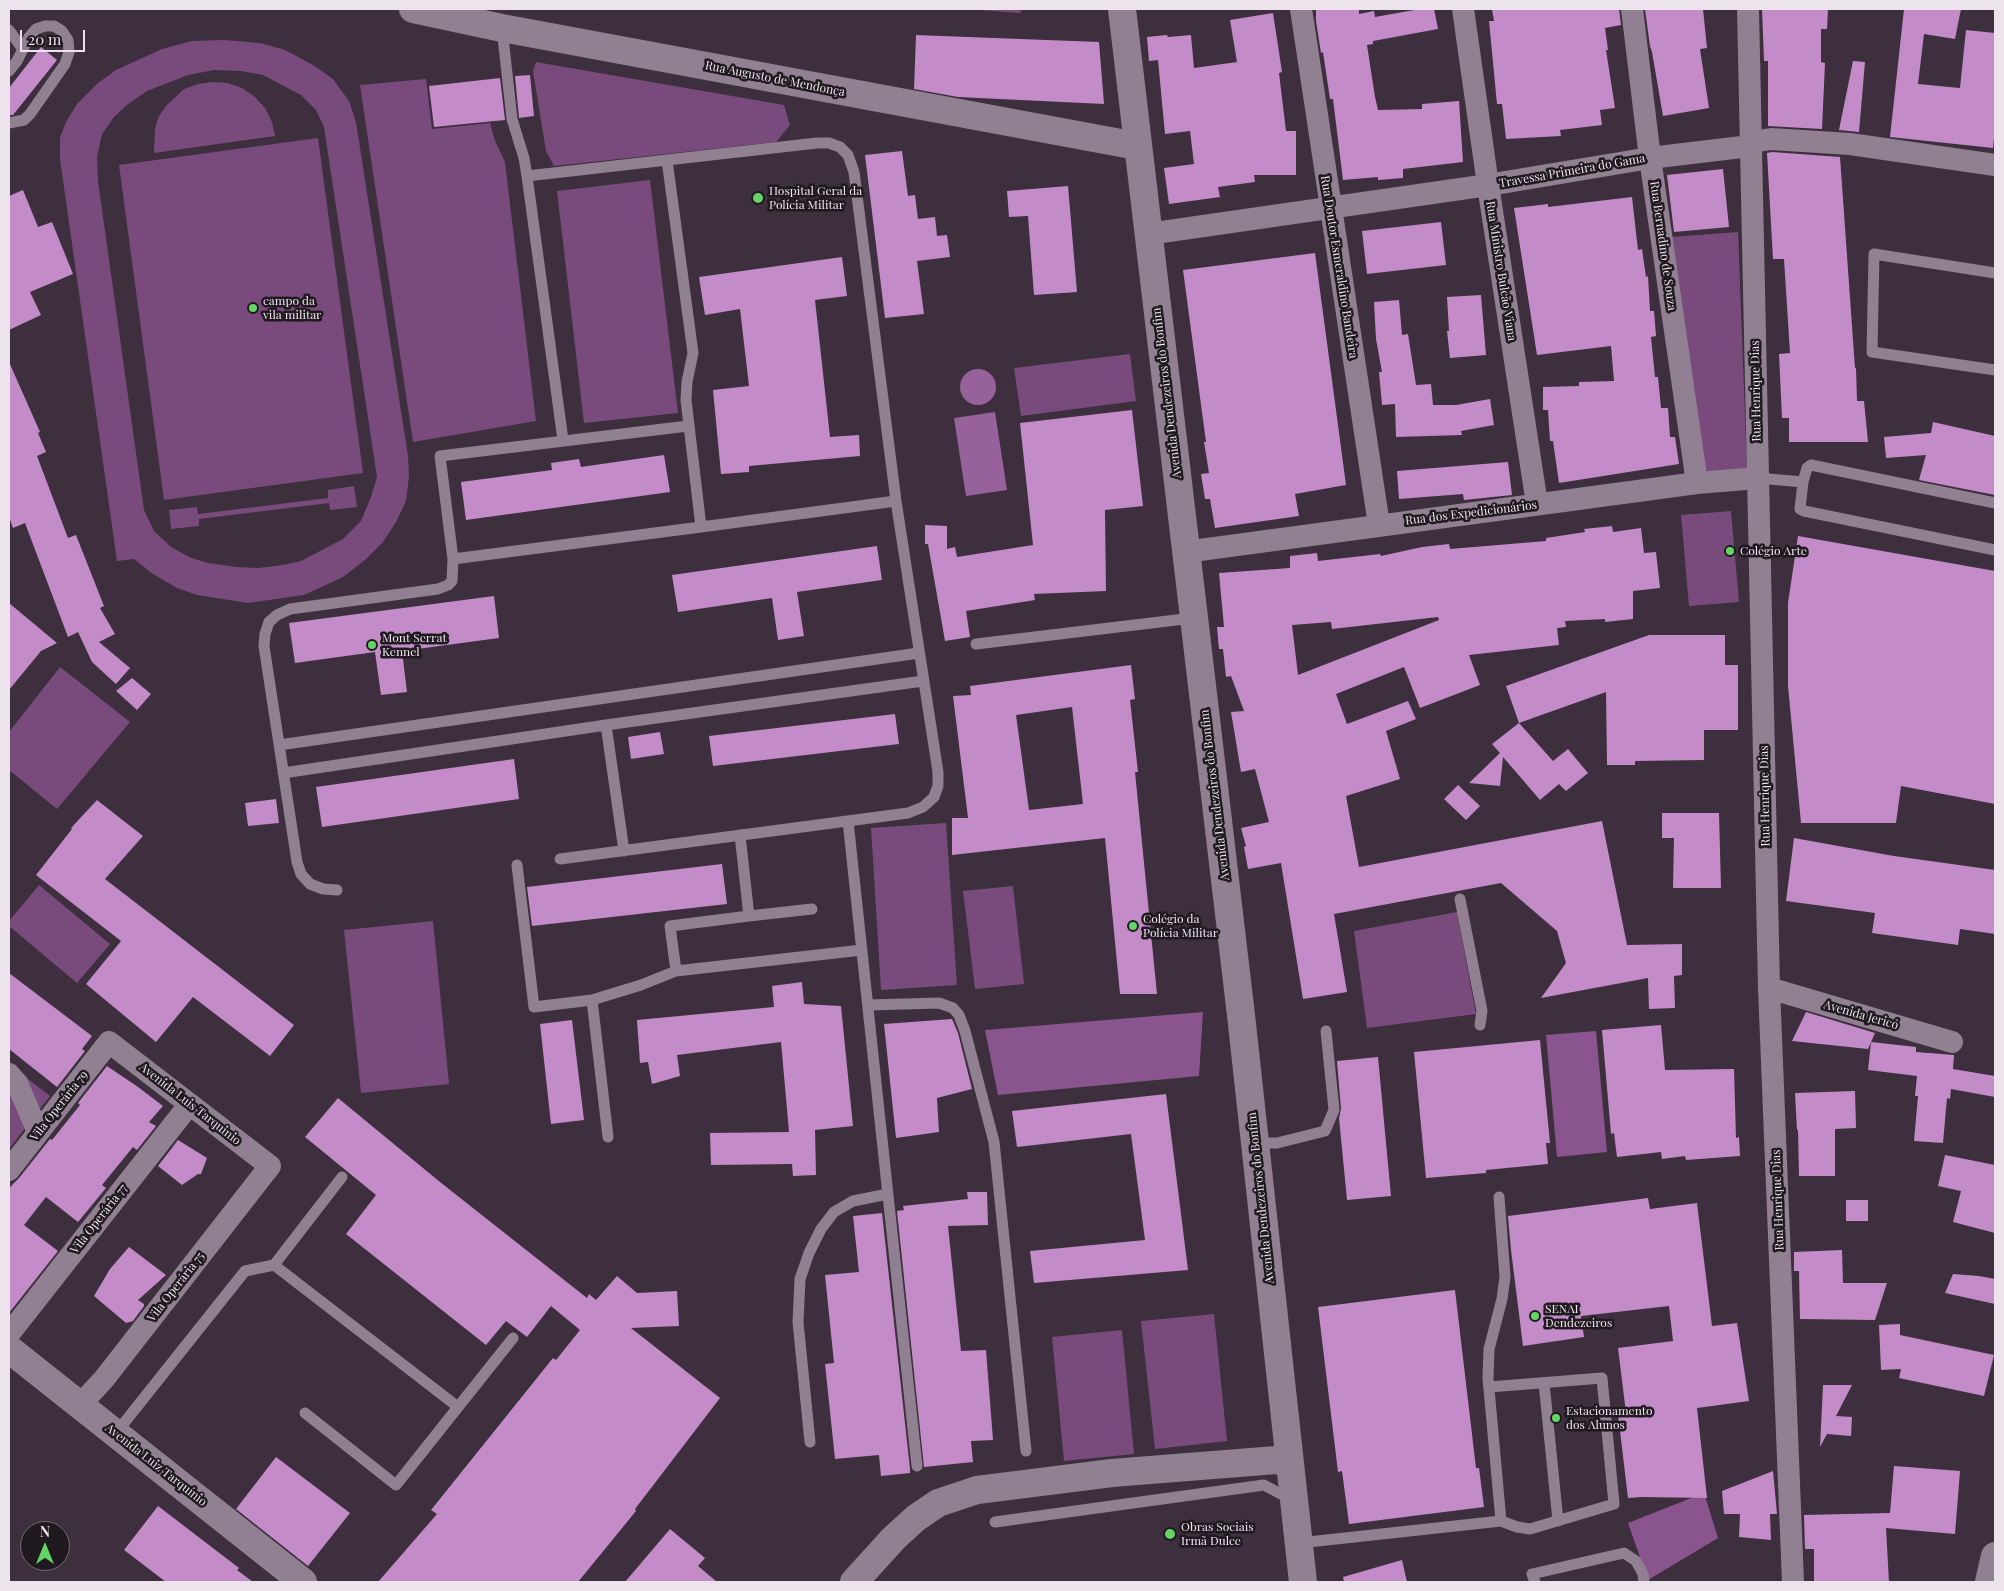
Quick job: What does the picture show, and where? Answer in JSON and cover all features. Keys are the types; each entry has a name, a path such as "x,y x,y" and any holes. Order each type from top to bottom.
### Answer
{"main road":[{"name":"Rua Augusto de Mendonça","path":"413,9 502,28 1137,146"},
{"name":"Avenida Dendezeiros do Bonfim","path":"1122,9 1255,1144 1303,1582"},
{"name":"Avenida Luiz Tarquínio","path":"9,1349 303,1582"},
{"path":"854,1582 894,1538 916,1518 938,1503 977,1490 1112,1473 1289,1459"},
{"path":"1989,1582 1995,1556"}],"street":[{"name":"Rua Doutor Esmeraldino Bandeira","path":"1301,9 1379,525"},
{"name":"Rua Ministro Bulcão Viana","path":"1463,9 1537,504"},
{"name":"Rua Bernadino de Souza","path":"1632,9 1650,158 1698,483"},
{"name":"Rua Henrique Dias","path":"1748,9 1769,988 1793,1582"},
{"name":"Travessa Primeira do Gama","path":"1148,234 1488,185 1650,158 1750,146 1758,141 1771,139 1850,144 1995,165"},
{"name":"Rua dos Expedicionários","path":"1186,552 1698,483 1758,478"},
{"name":"Avenida Jericó","path":"1769,988 1952,1042"},
{"name":"Avenida Luis Tarquinio","path":"109,1042 270,1166"},
{"name":"Vila Operária 79","path":"9,1170 109,1042"},
{"path":"9,1074 17,1083 38,1132"},
{"name":"Vila Operária 77","path":"9,1334 190,1105"},
{"name":"Vila Operária 75","path":"80,1405 104,1379 270,1166"}],"lane":[{"path":"9,71 17,61 22,48 36,29 54,26 62,31 68,40 69,52 65,64 30,114 24,120 9,123"},
{"path":"502,28 512,119 524,158 527,176 562,440"},
{"path":"9,30 22,48"},
{"path":"527,176 817,143 829,144 840,148 848,155 854,172 896,501 938,772 938,786 934,797 923,807 908,813 560,859"},
{"path":"668,160 693,353 686,391 688,426 701,528"},
{"path":"1995,273 1874,254 1872,352 1995,370"},
{"path":"338,890 323,889 310,884 301,874 297,862 264,646 269,622 277,615 290,609 438,590 448,586 452,581 453,559 440,456 688,426"},
{"path":"1995,503 1811,465 1807,468 1800,509 1995,550"},
{"path":"1758,478 1804,482"},
{"path":"453,559 896,501"},
{"path":"976,644 1193,618"},
{"path":"279,745 919,653"},
{"path":"283,773 606,724 923,681"},
{"path":"606,724 624,851"},
{"path":"848,821 917,1466"},
{"path":"740,835 750,916"},
{"path":"517,865 534,1007 592,1000 641,985 676,971 862,950"},
{"path":"1460,899 1482,1011 1480,1025"},
{"path":"676,971 670,926 812,909"},
{"path":"592,1000 608,1137"},
{"path":"868,1005 938,1003 953,1008 959,1014 994,1142 1026,1451"},
{"path":"1255,1144 1277,1143 1325,1131 1334,1110 1326,1031"},
{"path":"116,1434 244,1271 274,1265 342,1177"},
{"path":"810,1442 798,1322 800,1278 809,1253 834,1212 853,1202 888,1194"},
{"path":"1498,1197 1504,1277 1502,1299 1489,1349 1489,1387 1501,1521"},
{"path":"274,1265 458,1407"},
{"path":"305,1413 396,1485 513,1338"},
{"path":"1298,1543 1501,1521 1517,1528 1530,1529 1614,1504 1602,1378 1489,1387"},
{"path":"1544,1383 1558,1521"},
{"path":"995,1522 1264,1485 1294,1501"},
{"path":"1535,1582 1532,1574 1624,1553 1636,1561 1643,1574 1644,1582"}],"shaded area":[{"path":"968,9 1022,9 1020,13"},
{"path":"224,40 260,43 285,50 313,65 333,79 349,101 356,122 408,456 409,476 406,501 396,522 383,542 365,560 343,577 304,595 248,603 197,595 177,588 153,574 134,559 117,561 60,159 60,138 66,122 77,104 98,83 116,70 162,49 192,41","holes":["214,70 241,71 263,75 301,95 316,110 324,127 377,477 361,521 343,539 301,561 258,568 208,563 189,557 171,547 154,531 144,510 98,181 97,157 102,134 114,117 128,104 147,91 188,75"]},
{"path":"536,62 784,105 790,125 776,142 554,166 546,151 533,71"},
{"path":"426,79 432,129 490,123 495,141 505,162 536,421 413,442 360,85"},
{"path":"228,83 242,88 255,97 265,108 272,122 275,136 154,153 155,128 159,116 166,106 184,89 198,84"},
{"path":"318,138 363,473 164,500 119,165"},
{"path":"650,180 678,413 584,423 557,191"},
{"path":"1738,232 1747,469 1703,475 1672,237"},
{"path":"1130,354 1136,401 1021,416 1014,368"},
{"path":"978,369 991,374 996,387 991,400 978,405 965,400 960,387 965,374"},
{"path":"995,412 1007,490 966,496 954,418"},
{"path":"354,486 357,507 330,510 329,503 199,519 199,526 171,529 169,510 197,507 198,514 328,498 328,490"},
{"path":"1731,511 1739,602 1689,606 1681,515"},
{"path":"60,667 130,722 57,809 9,770 9,732"},
{"path":"946,823 957,985 881,990 871,828"},
{"path":"39,885 110,944 77,983 9,926 9,921"},
{"path":"1013,886 1024,984 975,989 963,891"},
{"path":"1457,912 1476,1014 1367,1028 1354,931"},
{"path":"433,921 449,1084 361,1093 344,930"},
{"path":"1203,1012 1199,1076 998,1095 985,1030"},
{"path":"1596,1031 1607,1152 1557,1157 1546,1035"},
{"path":"9,1064 50,1096 9,1149"},
{"path":"1214,1314 1227,1441 1155,1449 1141,1321"},
{"path":"1122,1330 1134,1454 1064,1461 1052,1337"},
{"path":"1704,1493 1718,1538 1648,1580 1628,1523"}],"building":[{"path":"1316,9 1359,9 1359,14 1374,11 1375,17 1420,9 1434,9 1438,29 1373,41 1373,44 1367,45 1375,97 1378,110 1422,109 1422,104 1459,101 1463,162 1403,169 1403,178 1378,180 1378,177 1343,180 1333,99 1330,99 1323,52 1321,53"},
{"path":"1492,9 1619,9 1621,25 1605,28 1608,50 1606,50 1615,108 1600,110 1602,125 1560,130 1561,136 1506,139 1502,104 1497,104 1489,21 1494,21"},
{"path":"1645,9 1703,9 1707,48 1700,49 1709,108 1663,116"},
{"path":"1762,9 1828,9 1827,29 1821,29 1821,62 1825,63 1822,129 1768,126 1768,61 1764,61"},
{"path":"1904,9 1961,9 1955,39 1924,34 1918,84 1960,88 1966,30 1995,33 1995,129 1993,148 1890,137"},
{"path":"1273,13 1282,72 1279,73 1286,131 1296,131 1296,175 1254,175 1255,182 1218,187 1220,197 1169,204 1164,168 1194,164 1190,131 1165,134 1158,60 1149,61 1147,37 1191,35 1194,68 1237,62 1230,20"},
{"path":"916,35 1099,42 1104,104 958,97 914,89"},
{"path":"41,47 57,60 13,115 9,115 9,88"},
{"path":"1853,61 1865,62 1859,132 1839,130"},
{"path":"530,75 534,116 519,118 515,76"},
{"path":"500,78 505,120 434,127 429,86"},
{"path":"902,151 908,196 915,195 918,219 935,217 937,236 947,235 950,257 917,261 924,314 885,318 865,155"},
{"path":"1767,153 1840,157 1857,401 1864,401 1868,442 1789,442 1789,418 1782,418 1779,354 1790,353 1784,259 1773,259"},
{"path":"1723,169 1729,227 1674,232 1667,175"},
{"path":"1068,186 1077,292 1034,295 1028,216 1009,217 1007,191"},
{"path":"23,190 38,227 52,222 73,274 30,292 41,315 9,330 9,196"},
{"path":"1632,197 1638,250 1642,249 1646,277 1648,276 1650,311 1654,311 1656,336 1651,337 1655,377 1658,377 1661,408 1668,408 1670,437 1675,437 1679,464 1559,483 1553,441 1550,441 1548,410 1543,410 1543,387 1579,386 1579,382 1614,381 1611,346 1537,355 1514,208 1548,204 1548,207"},
{"path":"1441,222 1446,265 1367,274 1362,231"},
{"path":"1315,253 1346,485 1295,494 1299,516 1215,528 1210,499 1205,499 1201,474 1209,473 1183,270"},
{"path":"842,257 847,296 815,300 830,437 859,435 860,456 749,466 749,472 721,474 713,390 749,386 740,309 705,315 699,277"},
{"path":"1481,295 1486,355 1450,358 1447,331 1449,331 1447,297"},
{"path":"1399,300 1402,335 1408,334 1416,385 1431,384 1433,405 1456,405 1490,399 1494,425 1461,431 1462,435 1396,437 1395,404 1382,405 1379,372 1382,372 1376,339 1374,302"},
{"path":"9,362 40,432 38,433 46,452 37,456 68,538 76,535 104,606 100,608 115,634 99,642 130,668 116,684 92,662 78,632 68,637 25,523 13,528 9,517"},
{"path":"1132,410 1143,506 1105,510 1106,591 1034,594 1035,600 966,611 970,637 945,641 928,544 925,544 925,525 947,526 947,549 955,547 957,557 1033,545 1020,423"},
{"path":"1933,422 1995,436 1995,495 1919,480 1926,455 1886,458 1884,437 1931,433"},
{"path":"664,455 670,492 466,520 461,482 552,470 551,463 579,459 581,467"},
{"path":"1508,462 1512,495 1464,500 1463,494 1399,499 1397,471"},
{"path":"1612,526 1613,532 1641,528 1644,553 1656,552 1660,588 1633,591 1633,619 1605,622 1605,619 1565,621 1566,627 1557,628 1559,645 1469,655 1480,685 1420,708 1404,667 1336,694 1347,724 1408,701 1416,719 1386,731 1400,779 1346,796 1359,867 1602,821 1627,945 1682,944 1682,975 1674,976 1675,1008 1649,1009 1648,978 1541,998 1566,963 1557,931 1501,883 1334,914 1347,992 1303,999 1281,863 1248,869 1244,847 1246,846 1241,828 1269,822 1255,769 1241,772 1231,712 1244,711 1231,676 1226,677 1223,649 1219,649 1217,627 1224,627 1219,573 1290,568 1290,556 1317,553 1318,561 1380,554 1381,556 1422,547 1449,544 1450,549 1546,541 1546,538 1585,532 1584,529","holes":["1438,617 1439,620 1298,675 1292,625 1331,622 1332,629"]},
{"path":"1798,536 1995,571 1995,804 1901,786 1896,823 1801,823 1788,686 1788,603"},
{"path":"877,546 882,580 797,592 804,636 778,640 772,598 678,612 672,575"},
{"name":"Mont Serrat Kennel","path":"494,596 499,638 402,651 407,692 381,695 375,652 295,663 289,623"},
{"path":"9,603 57,643 41,651 9,690"},
{"path":"1649,635 1725,635 1725,665 1738,665 1738,730 1704,730 1704,760 1635,761 1635,765 1607,765 1606,692 1519,723 1506,686"},
{"path":"1131,665 1135,699 1130,700 1138,772 1135,772 1157,994 1120,994 1105,838 952,855 952,818 968,818 953,696 971,695 970,686","holes":["1072,707 1083,804 1029,810 1016,715"]},
{"path":"132,678 151,694 137,710 116,691"},
{"path":"895,714 899,744 713,766 709,736"},
{"path":"1519,723 1553,761 1568,749 1588,773 1566,791 1559,784 1540,800 1503,757 1500,786 1469,783 1500,753 1492,744"},
{"path":"660,732 664,754 631,759 628,737"},
{"path":"514,759 519,799 322,827 316,787"},
{"path":"1458,785 1480,806 1466,820 1444,799"},
{"path":"276,799 279,823 248,826 245,803"},
{"path":"97,800 143,836 105,879 294,1025 270,1056 193,997 156,1042 86,984 121,941 36,875 71,828"},
{"path":"1662,813 1719,813 1721,888 1673,888 1674,838 1662,838"},
{"path":"1794,838 1894,856 1995,870 1995,934 1960,929 1958,945 1872,933 1875,913 1786,901"},
{"path":"722,864 727,904 532,926 527,887"},
{"path":"9,973 92,1036 82,1049 85,1051 57,1087 9,1049"},
{"path":"802,982 804,1004 841,1006 853,1126 815,1130 816,1175 793,1176 792,1164 711,1165 710,1133 789,1132 781,1042 677,1055 680,1076 652,1084 648,1062 640,1063 637,1020 774,1007 772,986"},
{"path":"1806,1012 1875,1033 1868,1049 1792,1041"},
{"path":"952,1019 958,1033 972,1089 937,1098 939,1132 896,1138 884,1024"},
{"path":"572,1020 584,1120 551,1124 540,1024"},
{"path":"1661,1025 1665,1070 1734,1069 1736,1138 1739,1137 1740,1156 1686,1160 1685,1156 1662,1159 1661,1152 1617,1157 1614,1133 1611,1134 1602,1030"},
{"path":"1540,1040 1550,1143 1546,1143 1548,1164 1486,1170 1486,1173 1426,1178 1414,1052"},
{"path":"1871,1042 1916,1047 1916,1052 1954,1055 1953,1069 1995,1076 1995,1097 1951,1089 1950,1099 1947,1098 1943,1143 1914,1141 1918,1096 1915,1096 1917,1076 1868,1070"},
{"path":"1378,1057 1391,1196 1347,1200 1339,1118 1341,1109 1337,1061"},
{"path":"107,1066 163,1106 149,1122 156,1126 137,1150 133,1147 102,1185 106,1188 78,1222 46,1197 24,1225 58,1251 9,1313 9,1188 50,1139 52,1140 80,1105 78,1103"},
{"path":"1855,1091 1856,1128 1835,1129 1835,1176 1799,1176 1795,1093"},
{"path":"1166,1094 1188,1270 1034,1283 1030,1251 1145,1240 1131,1134 1017,1147 1012,1111"},
{"path":"338,1098 440,1182 587,1298 589,1294 596,1300 617,1276 637,1293 677,1291 679,1326 631,1328 720,1398 635,1509 636,1511 578,1582 378,1582 437,1514 431,1510 553,1358 556,1360 580,1330 551,1306 527,1337 506,1321 486,1345 346,1234 376,1195 305,1137"},
{"path":"178,1140 207,1158 201,1174 198,1174 182,1185 158,1166"},
{"path":"1945,1155 1995,1165 1995,1233 1953,1222 1961,1191 1938,1186"},
{"path":"967,1192 987,1192 988,1225 948,1226 961,1351 986,1350 993,1440 971,1441 973,1462 924,1467 897,1211 904,1210 903,1206 968,1199"},
{"path":"1648,1198 1650,1209 1697,1203 1712,1326 1737,1323 1749,1401 1697,1408 1707,1498 1628,1498 1618,1414 1626,1413 1618,1348 1673,1341 1669,1306 1581,1316 1584,1337 1523,1346 1508,1216"},
{"path":"1846,1200 1868,1200 1868,1221 1846,1221"},
{"path":"882,1213 910,1473 881,1476 879,1455 835,1459 825,1364 834,1363 825,1275 859,1272 853,1216"},
{"path":"129,1247 166,1275 138,1300 144,1306 133,1321 126,1323 94,1296 110,1269"},
{"path":"1842,1250 1843,1283 1887,1283 1875,1320 1800,1319 1799,1271 1794,1271 1794,1252"},
{"path":"1953,1274 1995,1279 1995,1304 1945,1293"},
{"path":"1455,1290 1476,1468 1479,1468 1484,1507 1349,1524 1342,1471 1338,1472 1318,1307"},
{"path":"1900,1324 1900,1335 1994,1355 1984,1396 1899,1378 1901,1369 1881,1370 1879,1325"},
{"path":"1823,1385 1852,1385 1836,1416 1852,1417 1851,1436 1827,1434 1820,1447"},
{"path":"276,1457 350,1513 308,1566 236,1509"},
{"path":"1894,1466 1960,1471 1955,1534 1886,1528 1889,1582 1814,1582 1814,1549 1805,1549 1804,1515 1890,1513"},
{"path":"1773,1471 1777,1514 1770,1514 1771,1540 1739,1537 1740,1514 1724,1514 1722,1491"},
{"path":"158,1506 239,1568 237,1570 253,1582 166,1582 124,1550"},
{"path":"670,1529 705,1558 698,1566 717,1582 625,1582"},
{"path":"1402,1560 1407,1582 1344,1582 1343,1577"}],"place":[{"name":"Hospital Geral da Polícia Militar","path":"758,198"},
{"name":"campo da vila militar","path":"253,308"},
{"name":"Colégio Arte","path":"1730,551"},
{"name":"Mont Serrat Kennel","path":"372,645"},
{"name":"Colégio da Polícia Militar","path":"1133,926"},
{"name":"SENAI Dendezeiros","path":"1535,1316"},
{"name":"Estacionamento dos Alunos","path":"1556,1418"},
{"name":"Obras Sociais Irmã Dulce","path":"1170,1534"}]}
